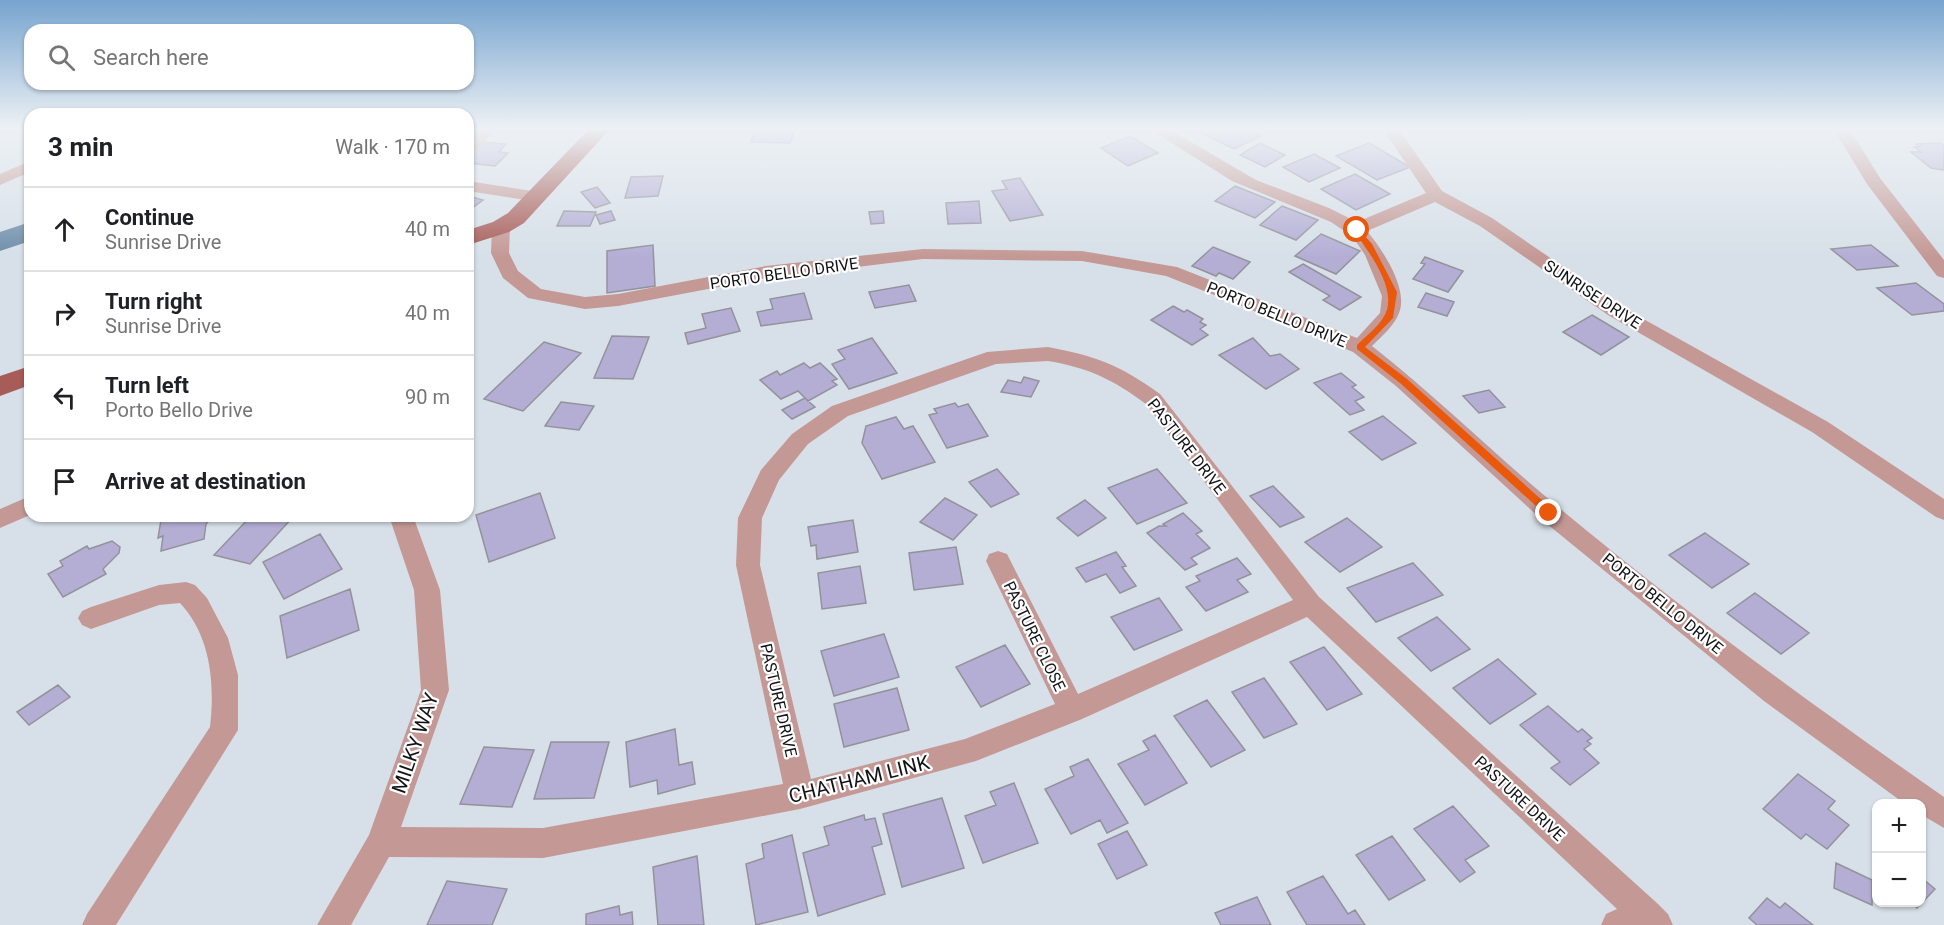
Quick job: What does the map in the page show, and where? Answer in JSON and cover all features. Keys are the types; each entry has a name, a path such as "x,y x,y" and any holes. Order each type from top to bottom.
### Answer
{"main road":[{"path":"474,236 501,227 516,218 561,171"},
{"path":"0,387 24,377"}],"street":[{"path":"0,180 19,171"},
{"path":"1224,171 1255,186 1312,207 1357,230 1368,244 1393,292 1389,318 1360,347"},
{"path":"1357,230 1436,195 1420,171"},
{"path":"1868,171 1944,272"},
{"path":"474,187 538,196"},
{"name":"SUNRISE DRIVE","path":"1436,195 1486,222 1615,311 1820,427 1944,510"},
{"name":"PORTO BELLO DRIVE","path":"501,227 500,253 510,274 534,294 555,299 585,303 618,300 766,272 923,254 1082,256 1170,271 1360,347 1403,381 1549,513 1774,693 1944,814"},
{"name":"PASTURE DRIVE","path":"800,795 748,565 750,518 768,476 800,439 840,411 994,357 1048,354 1087,361 1123,376 1153,399 1310,604 1652,920"},
{"path":"0,519 24,508"},
{"name":"MILKY WAY","path":"333,925 381,842 435,690 427,590 402,522"},
{"name":"PASTURE CLOSE","path":"998,561 1072,710"},
{"path":"91,618 159,595 186,592 198,603 214,640 225,672 228,705 224,730 98,925"},
{"name":"CHATHAM LINK","path":"381,842 543,843 800,795 966,752 1072,710 1310,604"},
{"path":"1617,925 1652,920"}],"building":[{"path":"1290,171 1333,171 1309,182"},
{"path":"1362,171 1399,171 1377,180"},
{"path":"1355,174 1390,194 1356,210 1321,189"},
{"path":"663,176 658,196 625,198 631,177"},
{"path":"1020,178 1043,215 1010,221 992,191 1007,189 1002,181"},
{"path":"1235,186 1275,202 1255,218 1215,201"},
{"path":"597,187 610,203 595,208 581,192"},
{"path":"474,198 483,200 474,207"},
{"path":"979,201 981,223 948,224 946,203"},
{"path":"1282,206 1318,220 1296,240 1260,225"},
{"path":"564,211 596,212 590,226 557,226"},
{"path":"611,211 615,220 600,224 596,215"},
{"path":"883,211 884,223 871,224 869,212"},
{"path":"1321,234 1360,251 1336,274 1295,256"},
{"path":"653,245 655,286 607,293 607,251"},
{"path":"1871,245 1898,266 1857,270 1831,249"},
{"path":"1213,247 1250,262 1233,279 1219,273 1216,276 1192,266"},
{"path":"1425,257 1463,271 1448,292 1413,279 1425,264 1421,263"},
{"path":"1303,264 1361,297 1340,310 1323,300 1330,296 1289,272"},
{"path":"1916,283 1944,304 1944,311 1912,315 1877,288"},
{"path":"909,285 916,301 875,308 869,292"},
{"path":"804,293 812,319 761,326 757,312 773,309 770,299"},
{"path":"1426,293 1454,302 1447,316 1418,307"},
{"path":"1173,306 1184,312 1187,310 1203,319 1200,322 1206,325 1200,329 1208,335 1192,345 1151,320"},
{"path":"731,308 740,331 688,344 685,333 706,328 702,314"},
{"path":"1592,315 1629,337 1601,355 1563,332"},
{"path":"612,336 649,337 633,379 594,378"},
{"path":"872,338 897,373 849,389 832,364 845,359 838,350"},
{"path":"1253,338 1270,356 1280,354 1299,369 1266,389 1219,355"},
{"path":"544,342 581,353 523,411 484,399"},
{"path":"804,363 810,368 820,363 837,379 832,381 837,385 808,401 798,391 781,399 760,380 777,371 780,375"},
{"path":"1341,373 1356,385 1352,387 1364,397 1355,401 1364,410 1350,415 1314,383"},
{"path":"1024,377 1039,381 1031,397 1001,392 1008,380 1021,383"},
{"path":"1489,390 1505,407 1479,413 1463,396"},
{"path":"805,398 815,407 792,419 782,410"},
{"path":"561,402 594,406 579,430 545,426"},
{"path":"955,403 958,407 968,404 988,436 947,448 929,415 937,413 934,409"},
{"path":"1383,416 1416,443 1382,460 1349,432"},
{"path":"896,417 904,429 913,426 935,462 882,479 862,443 866,426"},
{"path":"997,469 1019,494 991,507 969,482"},
{"path":"1157,469 1187,503 1137,524 1108,488"},
{"path":"1273,486 1304,517 1280,527 1250,496"},
{"path":"540,493 555,538 489,562 476,515"},
{"path":"945,498 977,515 953,540 920,522"},
{"path":"1085,500 1106,518 1078,536 1057,518"},
{"path":"1183,513 1202,531 1196,534 1210,548 1191,558 1197,564 1185,570 1147,533 1159,526 1166,526 1163,524"},
{"path":"1347,518 1382,547 1340,572 1305,542"},
{"path":"853,520 858,552 817,559 816,545 811,546 808,527"},
{"path":"161,522 208,522 204,539 161,551 163,536 158,538"},
{"path":"245,522 288,522 250,564 214,555"},
{"path":"1705,533 1749,564 1712,588 1669,555"},
{"path":"320,534 342,569 284,599 263,562"},
{"path":"112,541 120,547 119,553 103,569 106,574 63,597 48,574 63,566 60,561 87,546 89,549"},
{"path":"956,547 963,584 914,590 909,553"},
{"path":"1116,552 1126,566 1122,567 1136,586 1120,593 1106,574 1086,582 1076,568"},
{"path":"1237,558 1251,574 1237,580 1248,592 1206,611 1186,587 1200,581 1196,576"},
{"path":"1413,563 1443,595 1376,622 1347,588"},
{"path":"860,566 866,603 822,609 818,573"},
{"path":"350,589 359,630 287,658 280,616"},
{"path":"1755,593 1809,633 1781,654 1727,613"},
{"path":"1159,598 1182,630 1134,650 1111,617"},
{"path":"1437,617 1470,649 1431,671 1398,638"},
{"path":"884,634 899,677 834,696 821,651"},
{"path":"1005,645 1030,684 981,707 956,667"},
{"path":"1324,647 1362,694 1327,710 1290,662"},
{"path":"1498,659 1536,694 1490,724 1453,688"},
{"path":"1264,678 1297,724 1264,738 1232,692"},
{"path":"58,685 70,697 29,725 17,712"},
{"path":"897,688 909,730 844,747 834,704"},
{"path":"1207,700 1245,750 1211,767 1174,716"},
{"path":"1548,706 1578,732 1582,729 1592,738 1587,741 1591,744 1584,749 1599,763 1570,785 1551,768 1560,762 1520,725"},
{"path":"675,729 679,765 692,762 695,784 658,794 657,780 630,787 626,742"},
{"path":"1155,735 1187,783 1145,805 1118,764 1149,750 1143,741"},
{"path":"551,742 609,742 594,798 534,799"},
{"path":"484,747 534,750 512,807 460,804"},
{"path":"1088,759 1128,823 1107,833 1100,820 1071,834 1045,789 1074,776 1070,767"},
{"path":"1798,774 1835,801 1828,809 1849,825 1827,849 1806,834 1801,839 1763,809"},
{"path":"1014,783 1038,843 983,863 965,816 996,805 990,792"},
{"path":"942,798 964,868 902,887 883,814"},
{"path":"1453,806 1489,846 1465,860 1475,872 1460,882 1414,829"},
{"path":"864,815 865,820 875,818 882,844 872,847 885,894 818,916 803,853 829,845 824,827"},
{"path":"1127,831 1147,865 1117,879 1098,844"},
{"path":"792,835 808,912 756,925 746,864 764,858 762,844"},
{"path":"1392,836 1425,880 1389,900 1356,855"},
{"path":"697,856 704,925 658,925 653,867"},
{"path":"1836,863 1872,880 1872,905 1834,888"},
{"path":"1323,876 1348,914 1355,910 1365,925 1307,925 1287,892"},
{"path":"447,881 507,889 492,925 427,925"},
{"path":"1926,881 1935,889 1926,898"},
{"path":"1257,897 1271,925 1221,925 1215,913"},
{"path":"1767,898 1780,908 1785,903 1813,925 1757,925 1749,918"},
{"path":"619,906 620,915 632,912 633,925 586,925 586,914"}],"waterway":[{"path":"0,242 24,233"}],"route":[{"path":"1357,230 1368,244 1393,292 1389,318 1360,347 1403,381 1549,513"}]}
